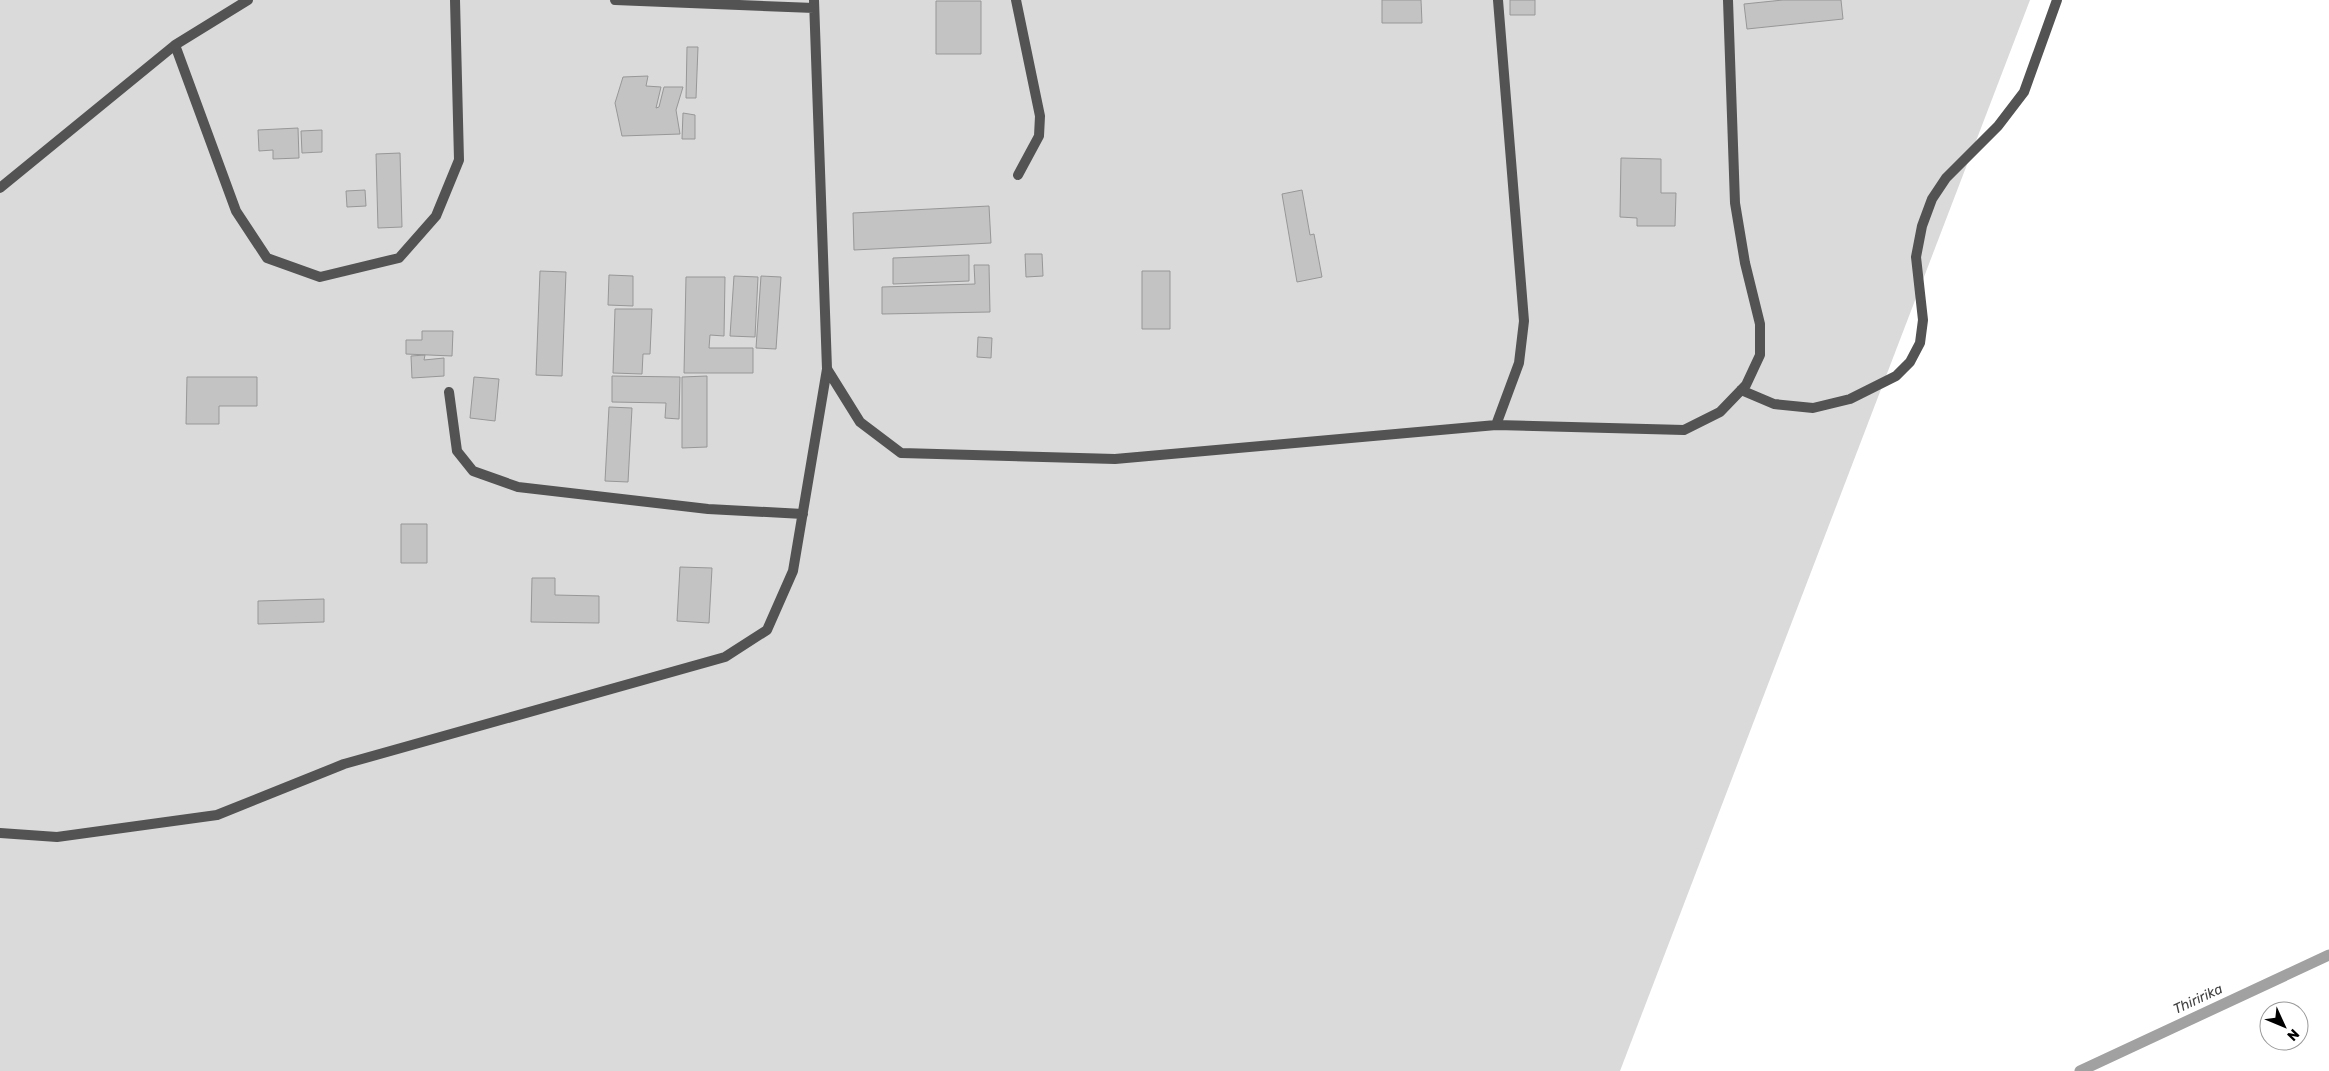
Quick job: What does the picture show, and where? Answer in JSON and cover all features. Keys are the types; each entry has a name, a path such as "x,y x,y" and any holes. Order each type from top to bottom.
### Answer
{"street":[{"path":"0,188 175,45 248,0"},
{"path":"175,45 236,211 267,258 320,277 399,258 436,216 459,160 455,0"},
{"path":"0,833 57,836 217,815 344,764 725,657 767,630 793,571 827,369 814,4 615,0"},
{"path":"1016,0 1040,116 1039,136 1018,175"},
{"path":"1496,424 1519,363 1524,321 1498,0"},
{"path":"827,369 860,422 901,453 1115,459 1496,424 1684,430 1720,412 1746,385 1760,355 1760,324 1735,202 1728,0"},
{"path":"1741,390 1774,404 1813,408 1850,399 1896,376 1910,362 1920,343 1924,320 1916,257 1922,226 1932,199 1946,178 1998,126 2024,92 2056,0"},
{"path":"449,392 458,451 473,471 518,486 708,509 802,514"}],"shaded area":[{"path":"0,0 2030,0 1620,1071 0,1071"}],"building":[{"path":"1382,0 1421,0 1422,23 1382,23"},
{"path":"1510,0 1535,0 1535,15 1510,15"},
{"path":"1783,0 1841,0 1843,19 1747,29 1744,4"},
{"path":"936,1 981,1 981,54 936,54"},
{"path":"687,47 698,47 696,98 686,98"},
{"path":"648,76 646,86 661,87 656,108 659,107 664,87 683,87 676,110 680,134 622,136 615,103 623,77"},
{"path":"683,113 695,115 695,139 682,139"},
{"path":"298,128 299,158 273,159 273,150 259,151 258,130"},
{"path":"322,130 322,152 302,153 301,131"},
{"path":"400,153 402,227 378,228 376,154"},
{"path":"1621,158 1661,159 1661,193 1676,193 1675,226 1637,226 1637,218 1620,217"},
{"path":"365,190 366,206 347,207 346,191"},
{"path":"1302,190 1310,235 1314,234 1322,277 1297,282 1282,194"},
{"path":"989,206 991,243 854,250 853,213"},
{"path":"1025,254 1042,254 1043,276 1026,277"},
{"path":"969,255 969,281 893,284 893,258"},
{"path":"974,265 989,265 990,312 882,314 882,287 975,284"},
{"path":"540,271 566,272 562,376 536,375"},
{"path":"1142,271 1170,271 1170,329 1142,329"},
{"path":"609,275 633,276 633,306 608,305"},
{"path":"734,276 758,277 755,337 730,336"},
{"path":"761,276 781,277 776,349 756,348"},
{"path":"686,277 725,277 724,336 710,335 709,348 753,348 753,373 684,373"},
{"path":"615,309 652,309 650,354 643,354 642,374 613,373"},
{"path":"422,331 453,331 452,356 406,354 406,340 422,340"},
{"path":"978,337 992,338 991,358 977,357"},
{"path":"425,355 424,360 444,358 444,376 412,378 411,356"},
{"path":"612,376 680,377 679,419 665,418 666,403 612,402"},
{"path":"707,376 707,447 682,448 682,377"},
{"path":"187,377 257,377 257,406 219,406 219,424 186,424"},
{"path":"474,377 499,379 495,421 470,418"},
{"path":"609,407 632,408 628,482 605,481"},
{"path":"401,524 427,524 427,563 401,563"},
{"path":"680,567 712,568 709,623 677,621"},
{"path":"532,578 555,578 555,595 599,596 599,623 531,622"},
{"path":"324,599 324,622 258,624 258,601"}],"waterway":[{"name":"Thiririka","path":"2080,1071 2329,955"}]}
